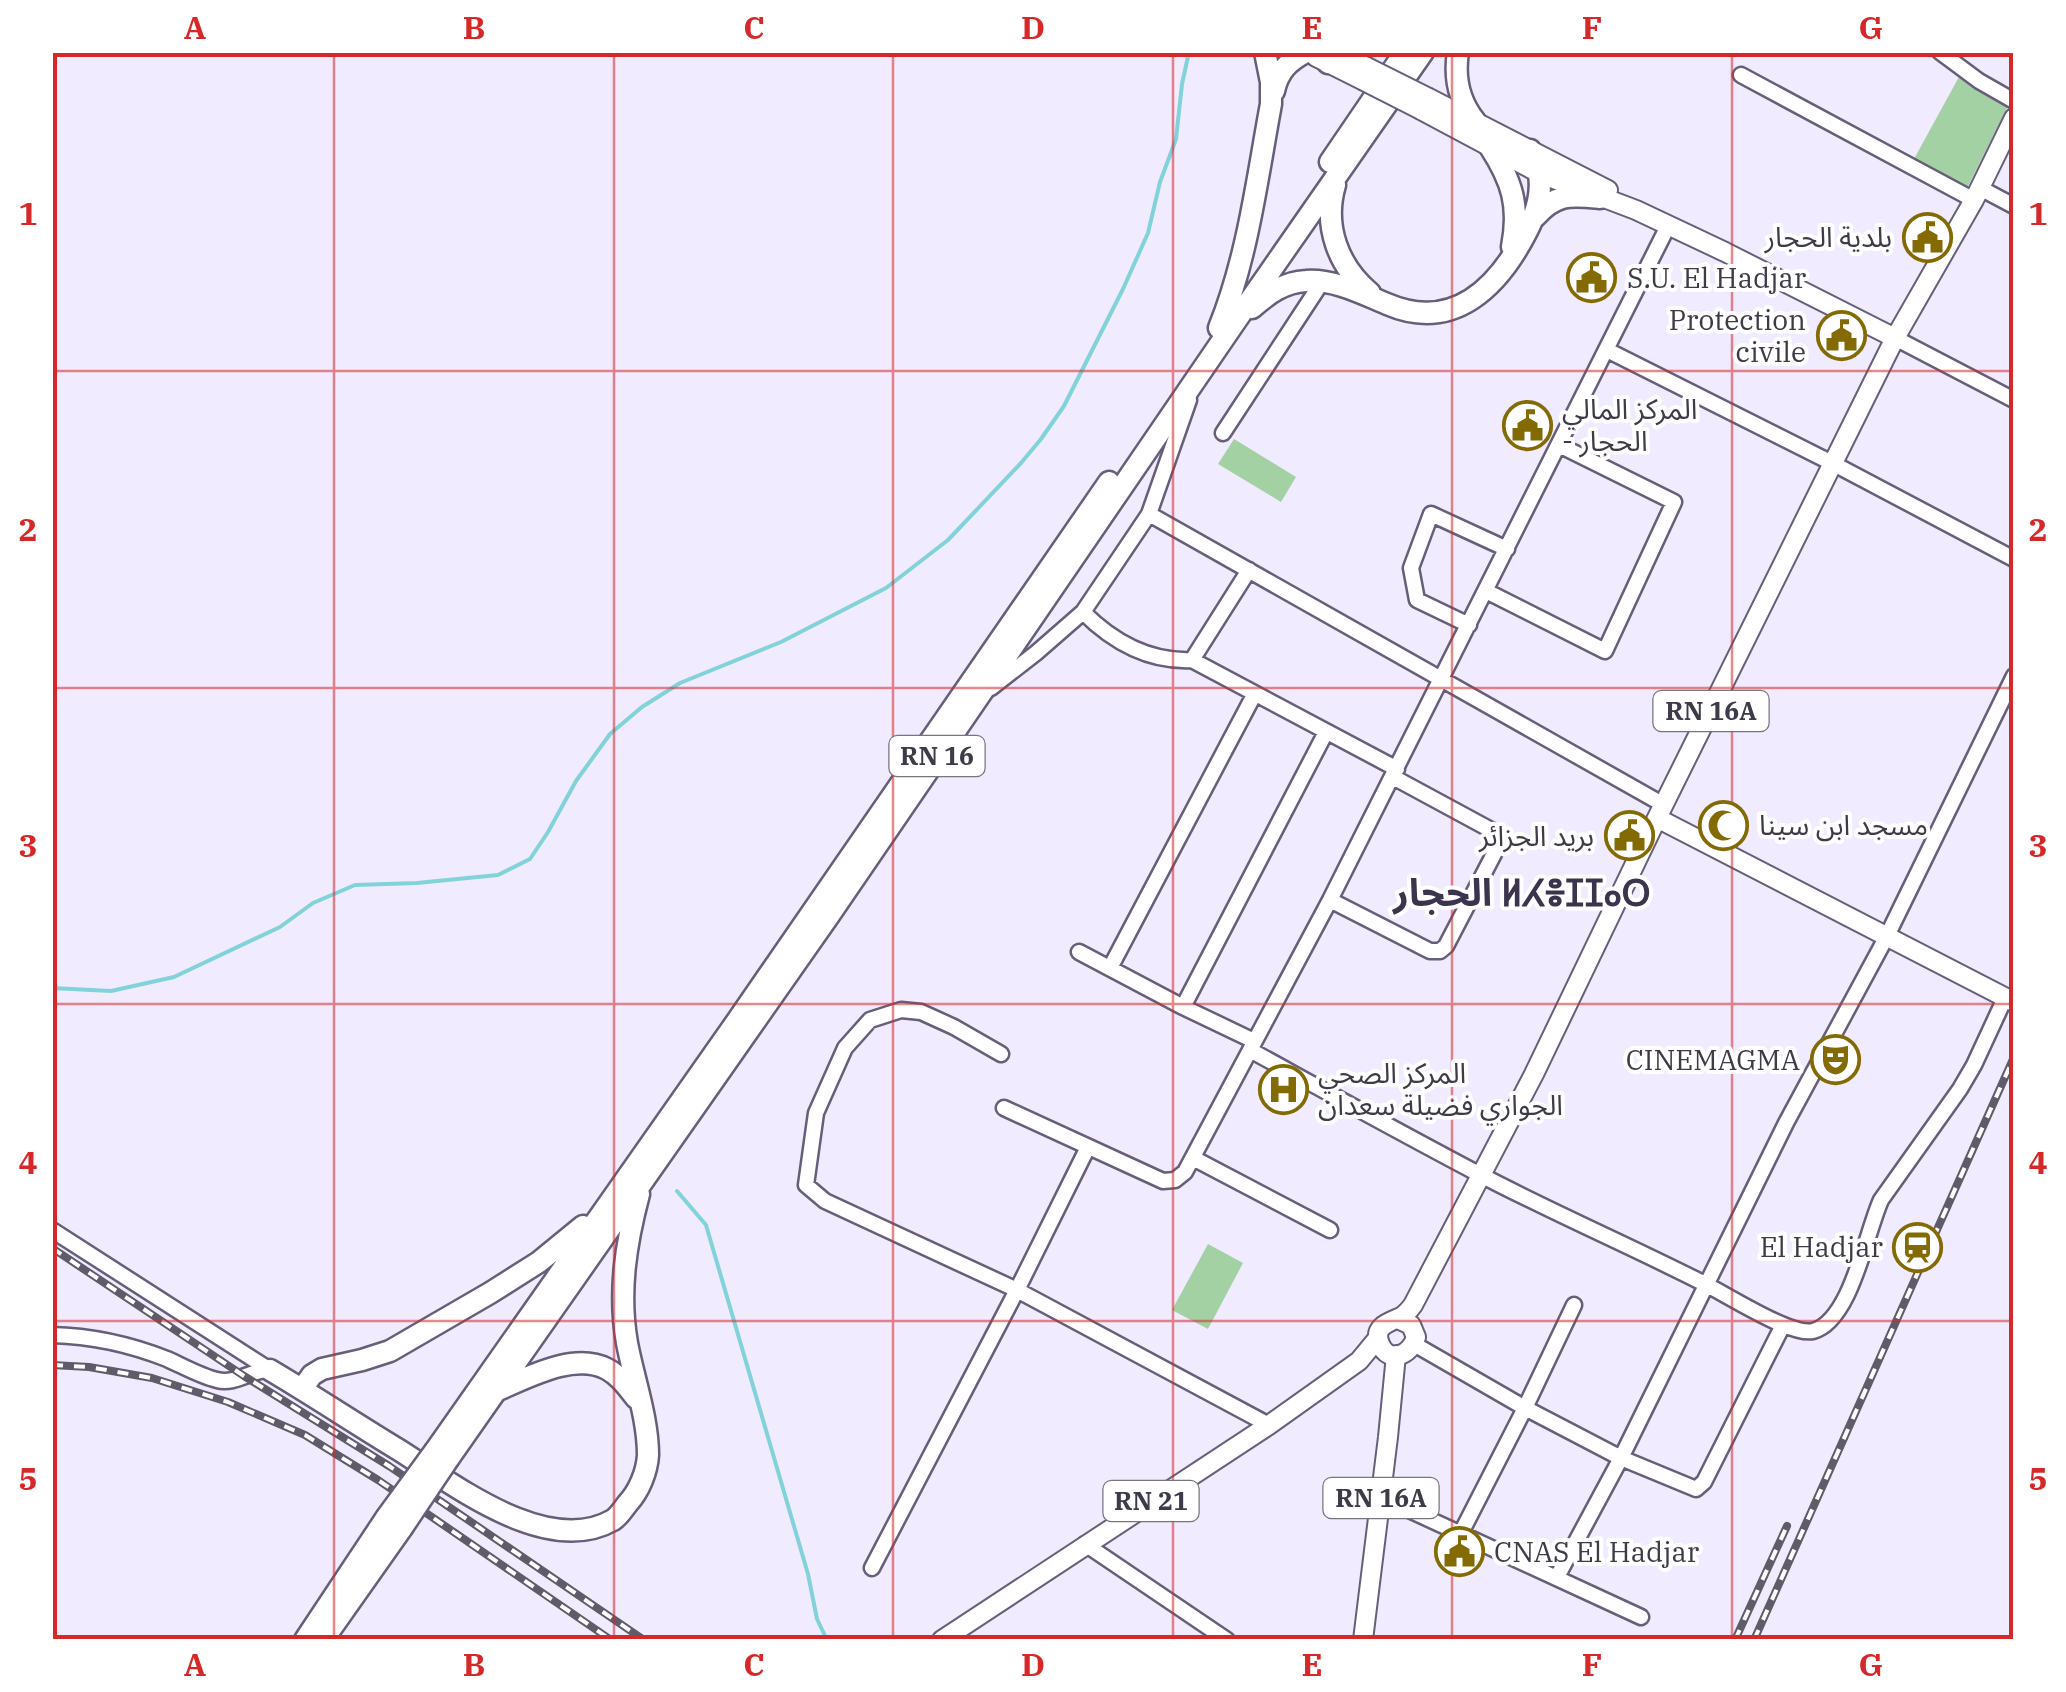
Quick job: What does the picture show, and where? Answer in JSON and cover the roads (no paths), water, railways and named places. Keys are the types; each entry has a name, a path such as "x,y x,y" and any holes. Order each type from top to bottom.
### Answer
{"highway":[{"path":"1265,52 1271,82 1270,104"},
{"path":"1227,325 1276,81 1287,64 1306,52"},
{"name":"RN 16","path":"442,1454 496,1391 828,917 1196,379 1405,52"},
{"name":"RN 16","path":"305,1640 394,1523 604,1209 1423,52"},
{"path":"1458,52 1458,90 1474,120"},
{"path":"1490,147 1514,198 1516,222 1510,259"},
{"path":"1530,150 1540,174 1534,218"},
{"path":"1340,172 1330,220 1337,248 1344,267 1379,300"},
{"path":"1227,325 1278,288 1306,281 1335,284 1403,310 1454,308 1487,289 1546,204 1560,198 1600,198"},
{"path":"270,1370 493,1509 560,1529 590,1529 615,1518 634,1496 648,1457 622,1299 631,1225 642,1182"},
{"path":"302,1389 312,1374 390,1351 490,1293 540,1262 604,1209"},
{"path":"496,1391 565,1365 587,1364 605,1368 620,1378 639,1402"},
{"name":"RN 16","path":"324,1640 394,1523"}],"main road":[{"path":"1306,52 1328,56 1425,104 1540,174 1636,210 1896,338"},
{"path":"1425,104 1474,120 1603,187 1636,210"},
{"name":"RN 16A","path":"1405,1322 1534,1074 1896,338 1977,194 2014,118"},
{"path":"1661,812 2009,1000"},
{"path":"1392,1319 1405,1322 1414,1331 1414,1344 1407,1353 1388,1349 1382,1326 1392,1319"},
{"name":"RN 16A","path":"1363,1640 1381,1497 1388,1349"},
{"name":"RN 21","path":"942,1640 1360,1362 1388,1349"}],"street":[{"path":"1940,52 2014,101"},
{"path":"1741,75 1977,194 2014,206"},
{"path":"1004,1108 1162,1181 1180,1176 1330,900 1668,226"},
{"path":"1223,433 1322,282"},
{"path":"1896,338 2014,400"},
{"path":"1607,350 2014,559"},
{"path":"974,700 1083,612 1148,514 1196,379"},
{"path":"1486,590 1606,650 1674,502 1559,445"},
{"path":"1148,514 1442,679 1661,812"},
{"path":"1469,624 1417,600 1411,568 1432,514 1507,548"},
{"path":"1192,660 1248,570"},
{"path":"1083,612 1131,650 1170,661 1192,660 1326,732 1492,830 1497,840 1496,850 1440,951 1430,950 1330,900"},
{"path":"1557,1577 1621,1458 1786,1122 1887,936 2014,676"},
{"path":"1110,968 1254,695"},
{"path":"1183,1007 1326,732"},
{"path":"1079,952 1480,1174 1798,1331 1812,1331 1837,1313 1862,1258 1881,1200 1960,1089 2009,1000"},
{"path":"1002,1054 922,1012 901,1010 870,1020 845,1048 816,1113 806,1185 841,1210 1017,1290 1269,1425"},
{"path":"872,1568 1088,1147"},
{"path":"1192,1158 1330,1230"},
{"path":"52,1230 270,1370"},
{"path":"1461,1533 1574,1305"},
{"path":"1414,1344 1525,1408 1621,1458 1692,1489 1704,1482 1783,1325"},
{"path":"52,1335 114,1342 225,1382 270,1370"},
{"path":"1381,1497 1640,1617"},
{"path":"1086,1544 1227,1640"}],"waterway":[{"path":"52,988 111,991 174,977 280,927 313,903 355,885 498,875 530,859 576,781 610,734 642,707 680,683 781,642 886,588 948,540 1041,439 1064,406 1123,289 1148,233 1160,182 1176,139 1189,52"},
{"path":"677,1191 706,1225 808,1574 817,1619 827,1640"}],"railway":[{"path":"1754,1640 2014,1057"},
{"path":"52,1248 244,1376 389,1466 644,1640"},
{"path":"52,1365 152,1378 228,1402 305,1435 378,1480 611,1640"},
{"path":"1735,1640 1787,1526"}],"place":[{"name":"بلدية الحجار","path":"1927,237"},
{"name":"S.U. El Hadjar","path":"1592,278"},
{"name":"Protection civile","path":"1841,336"},
{"name":"المركز المالي - الحجار","path":"1527,425"},
{"name":"مسجد ابن سينا","path":"1724,825"},
{"name":"بريد الجزائر","path":"1629,836"},
{"name":"CINEMAGMA","path":"1835,1060"},
{"name":"المركز الصحي الجواري فضيلة سعدان","path":"1283,1089"},
{"name":"El Hadjar","path":"1918,1247"},
{"name":"CNAS El Hadjar","path":"1459,1552"}],"district":[{"name":"الحجار ⵍⵃⴻⵊⵊⴰⵔ","path":"1522,893"}]}
